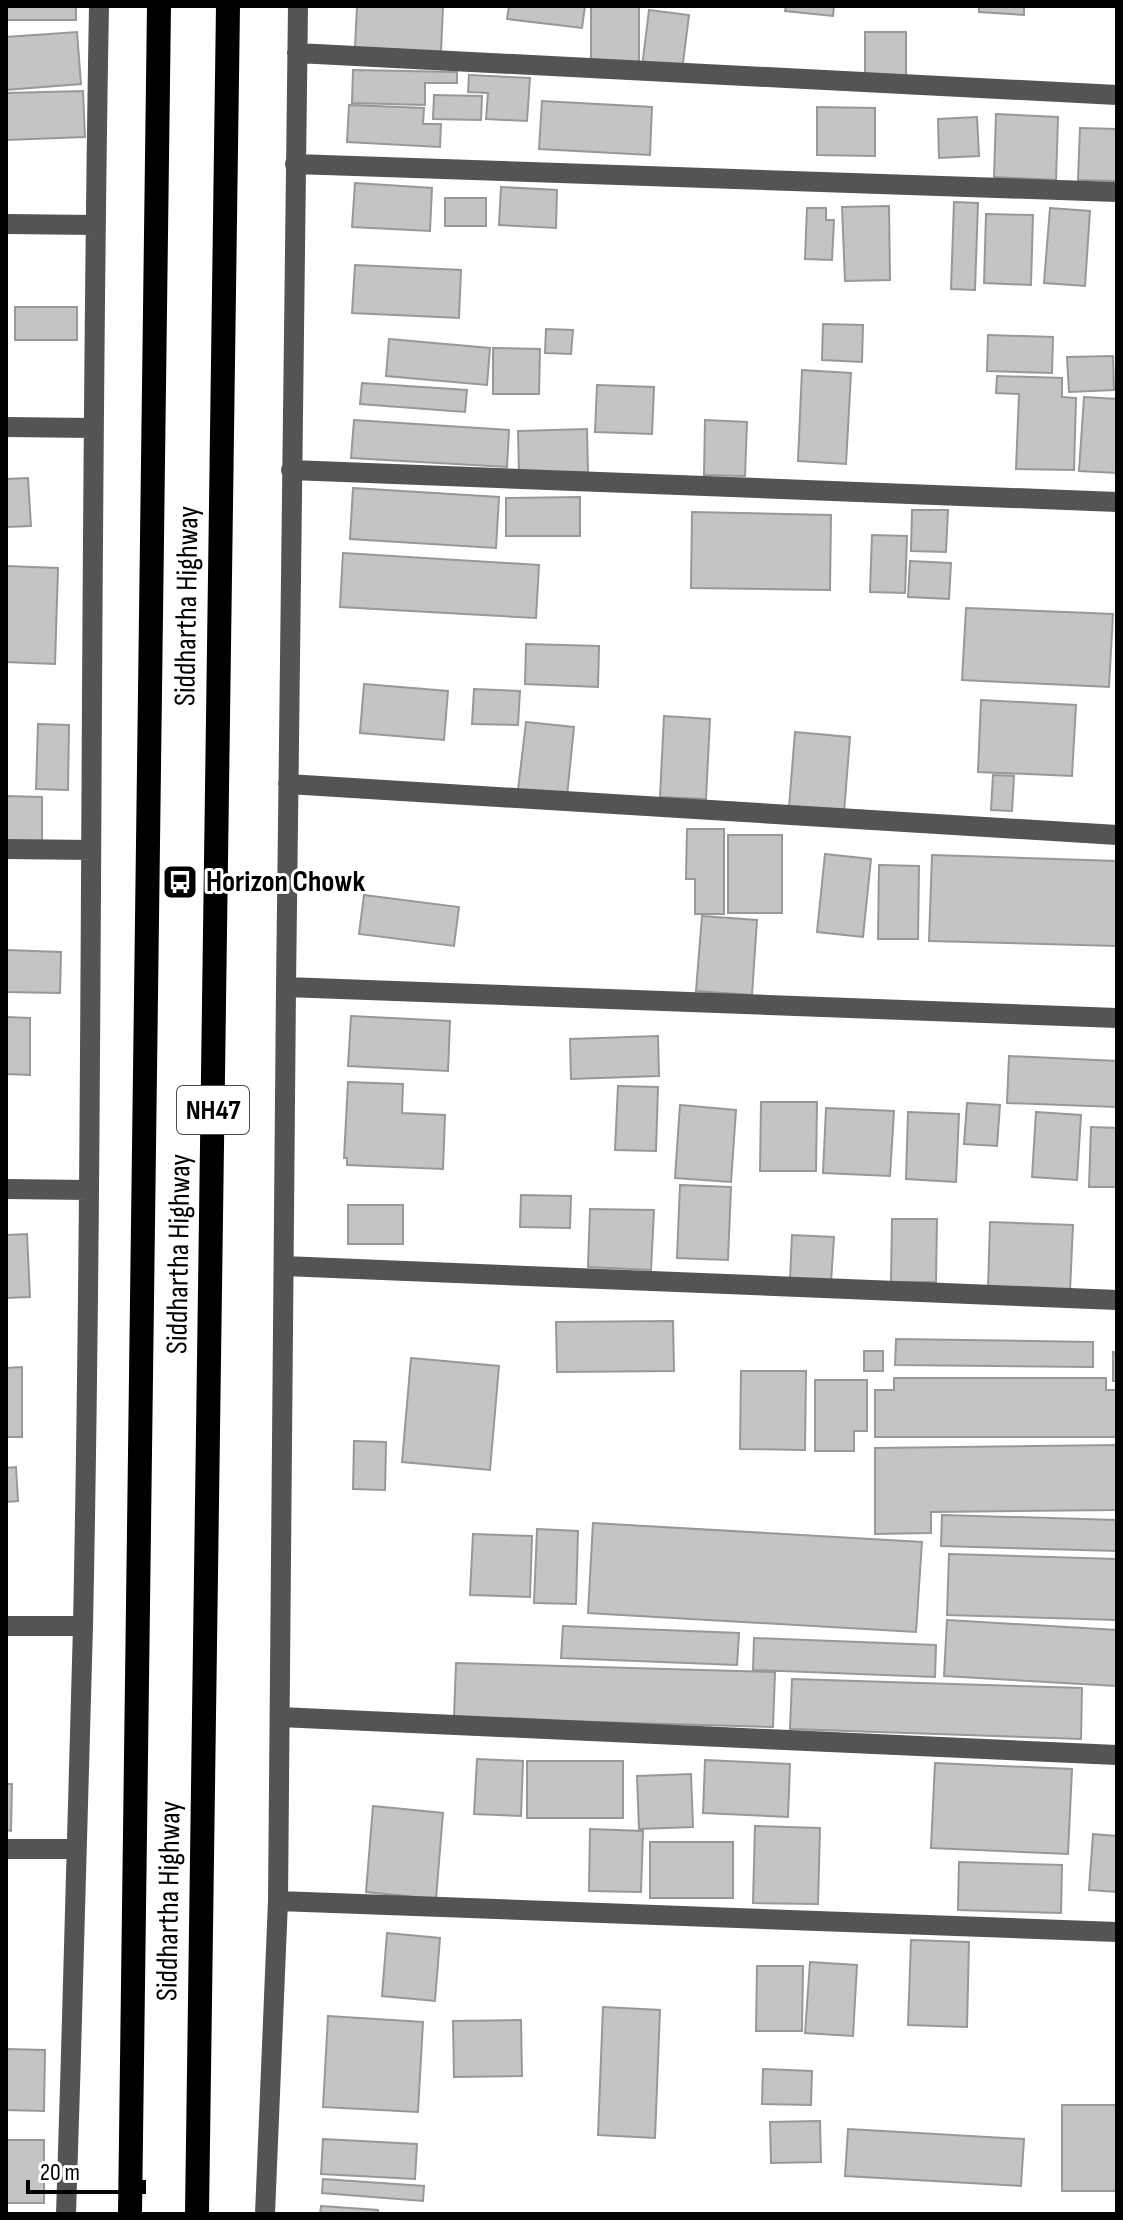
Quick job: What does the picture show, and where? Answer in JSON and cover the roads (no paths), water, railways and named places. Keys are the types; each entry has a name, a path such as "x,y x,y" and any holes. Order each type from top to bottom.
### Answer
{"highway":[{"name":"Siddhartha Highway","path":"130,2214 159,6"},
{"name":"Siddhartha Highway","path":"197,2214 228,6"}],"street":[{"path":"66,2214 83,1626 92,428 99,6"},
{"path":"265,2214 278,1901 298,6"},
{"path":"297,53 1117,95"},
{"path":"295,164 1117,192"},
{"path":"6,224 95,225"},
{"path":"6,427 92,428"},
{"path":"291,470 1117,502"},
{"path":"288,784 1117,835"},
{"path":"6,849 91,850"},
{"path":"286,987 1117,1018"},
{"path":"6,1189 88,1190"},
{"path":"284,1266 1117,1300"},
{"path":"6,1626 83,1626"},
{"path":"280,1717 1117,1755"},
{"path":"6,1849 76,1849"},
{"path":"278,1901 1117,1932"}],"place":[{"name":"Horizon Chowk","path":"180,882"}]}
